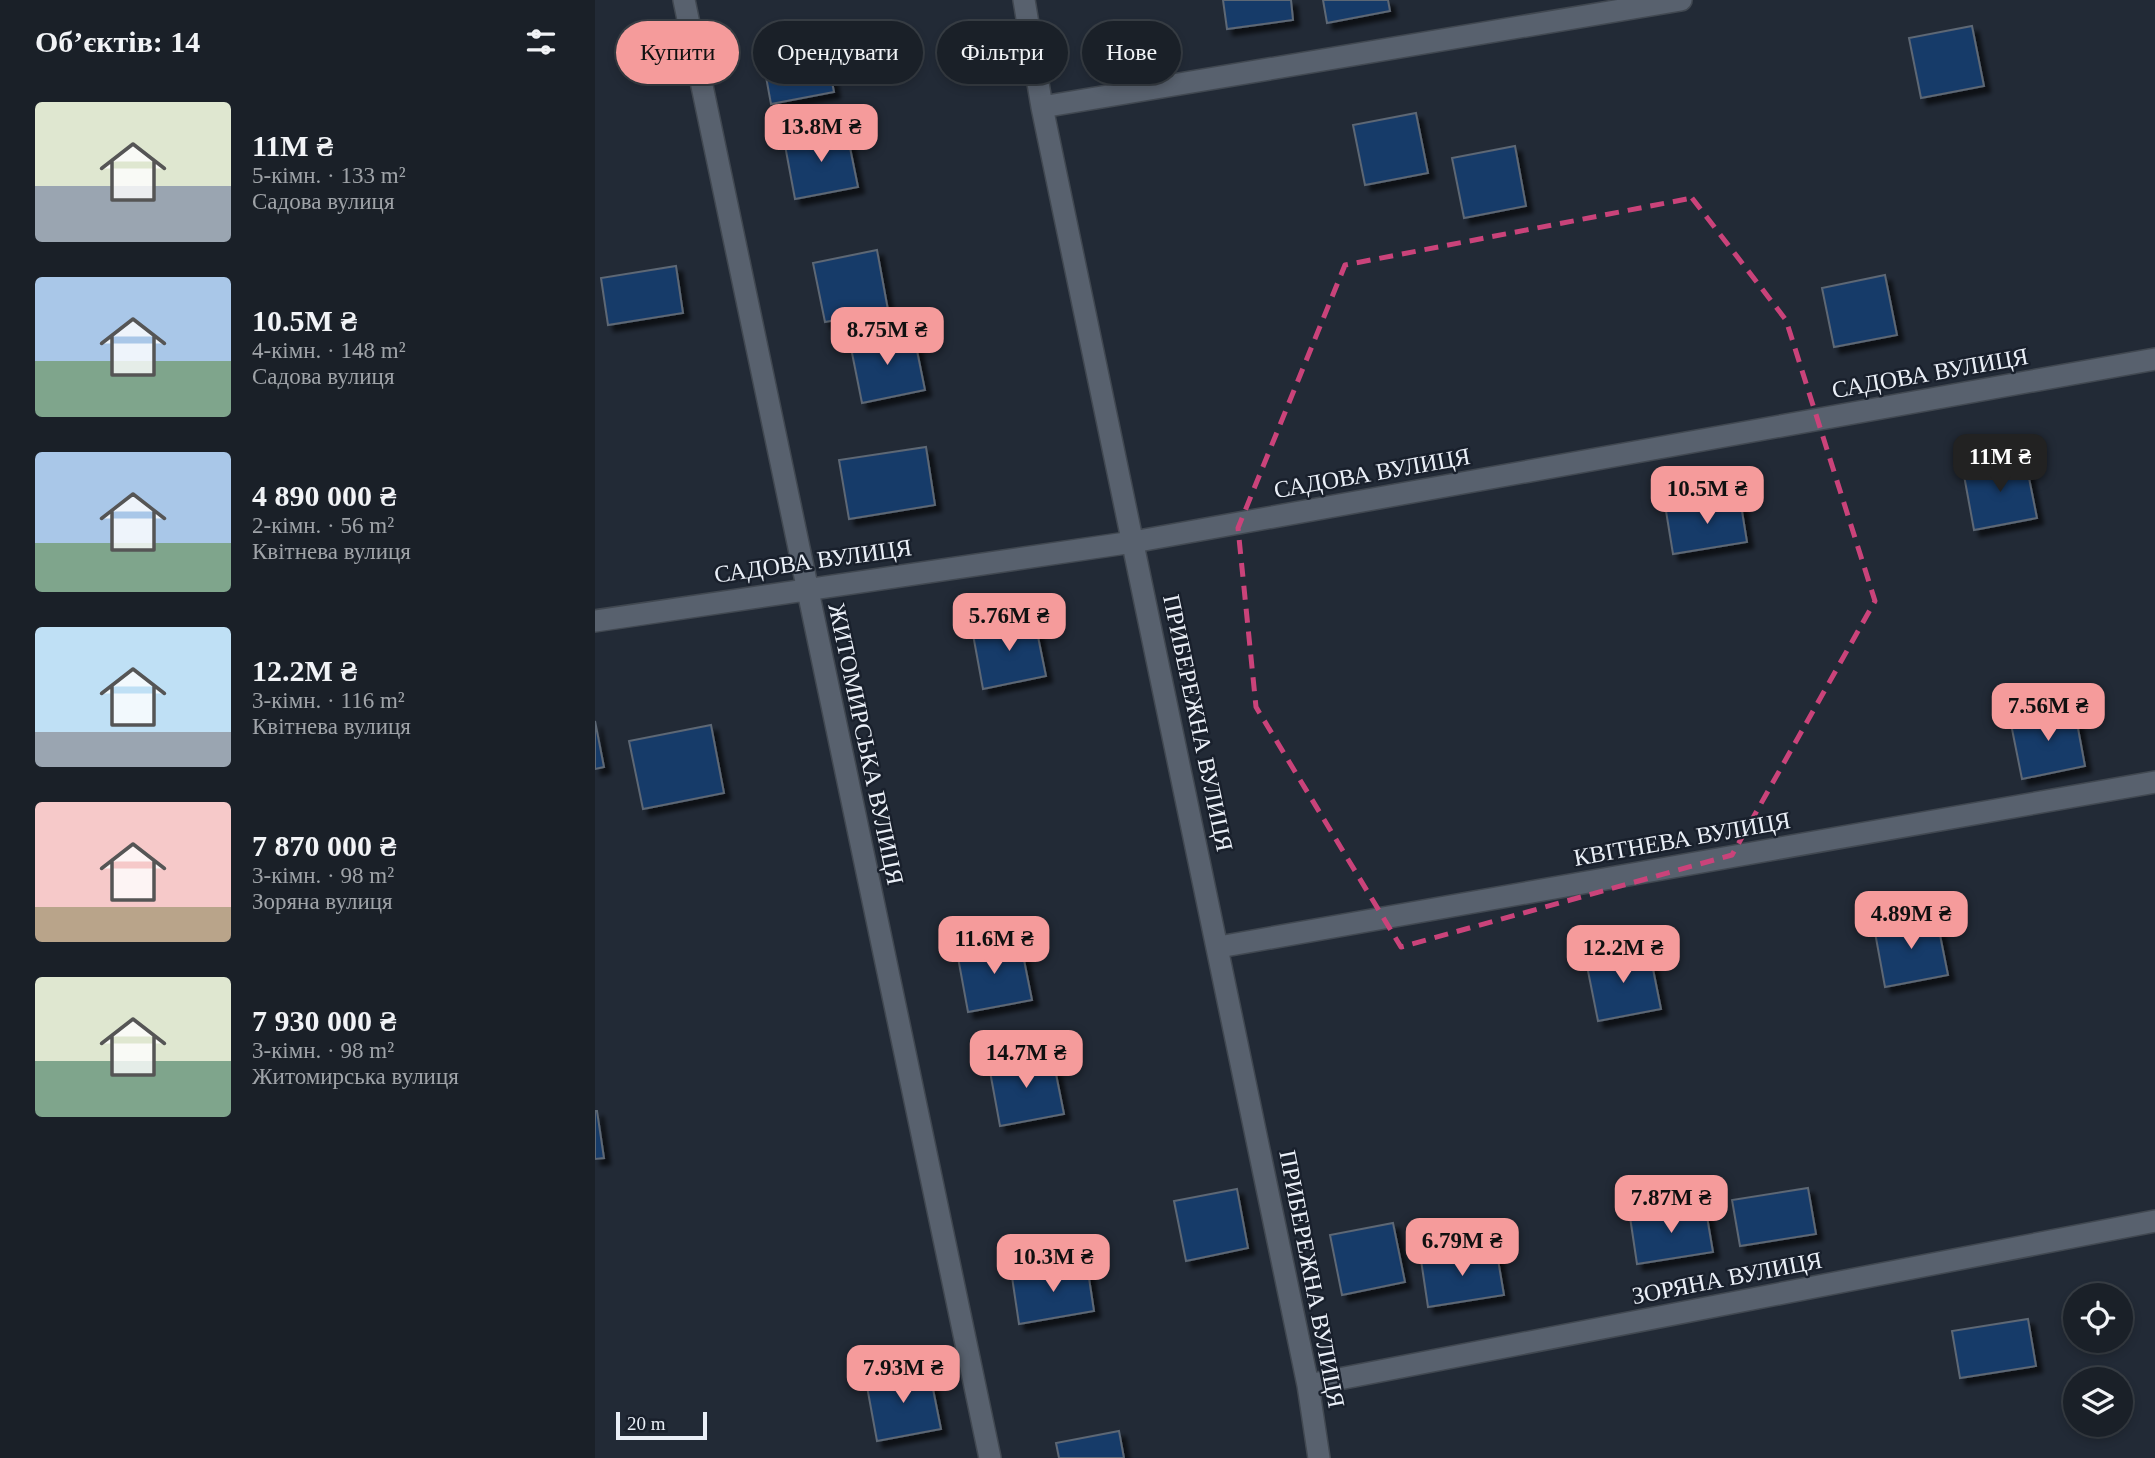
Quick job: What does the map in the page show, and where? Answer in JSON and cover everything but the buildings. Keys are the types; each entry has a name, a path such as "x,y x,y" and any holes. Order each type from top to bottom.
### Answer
{"street":[{"name":"ЖИТОМИРСЬКА ВУЛИЦЯ","path":"684,0 990,1458"},
{"name":"ПРИБЕРЕЖНА ВУЛИЦЯ","path":"1024,0 1042,107 1219,947 1308,1385 1319,1458"},
{"path":"1042,107 1681,0"},
{"name":"САДОВА ВУЛИЦЯ","path":"595,621 1133,542 2155,359"},
{"name":"КВІТНЕВА ВУЛИЦЯ","path":"1219,947 2155,782"},
{"name":"ЗОРЯНА ВУЛИЦЯ","path":"1308,1385 2155,1221"}],"highlighted area":[{"path":"1692,198 1786,320 1875,601 1732,855 1401,947 1256,707 1238,528 1345,265"}]}
